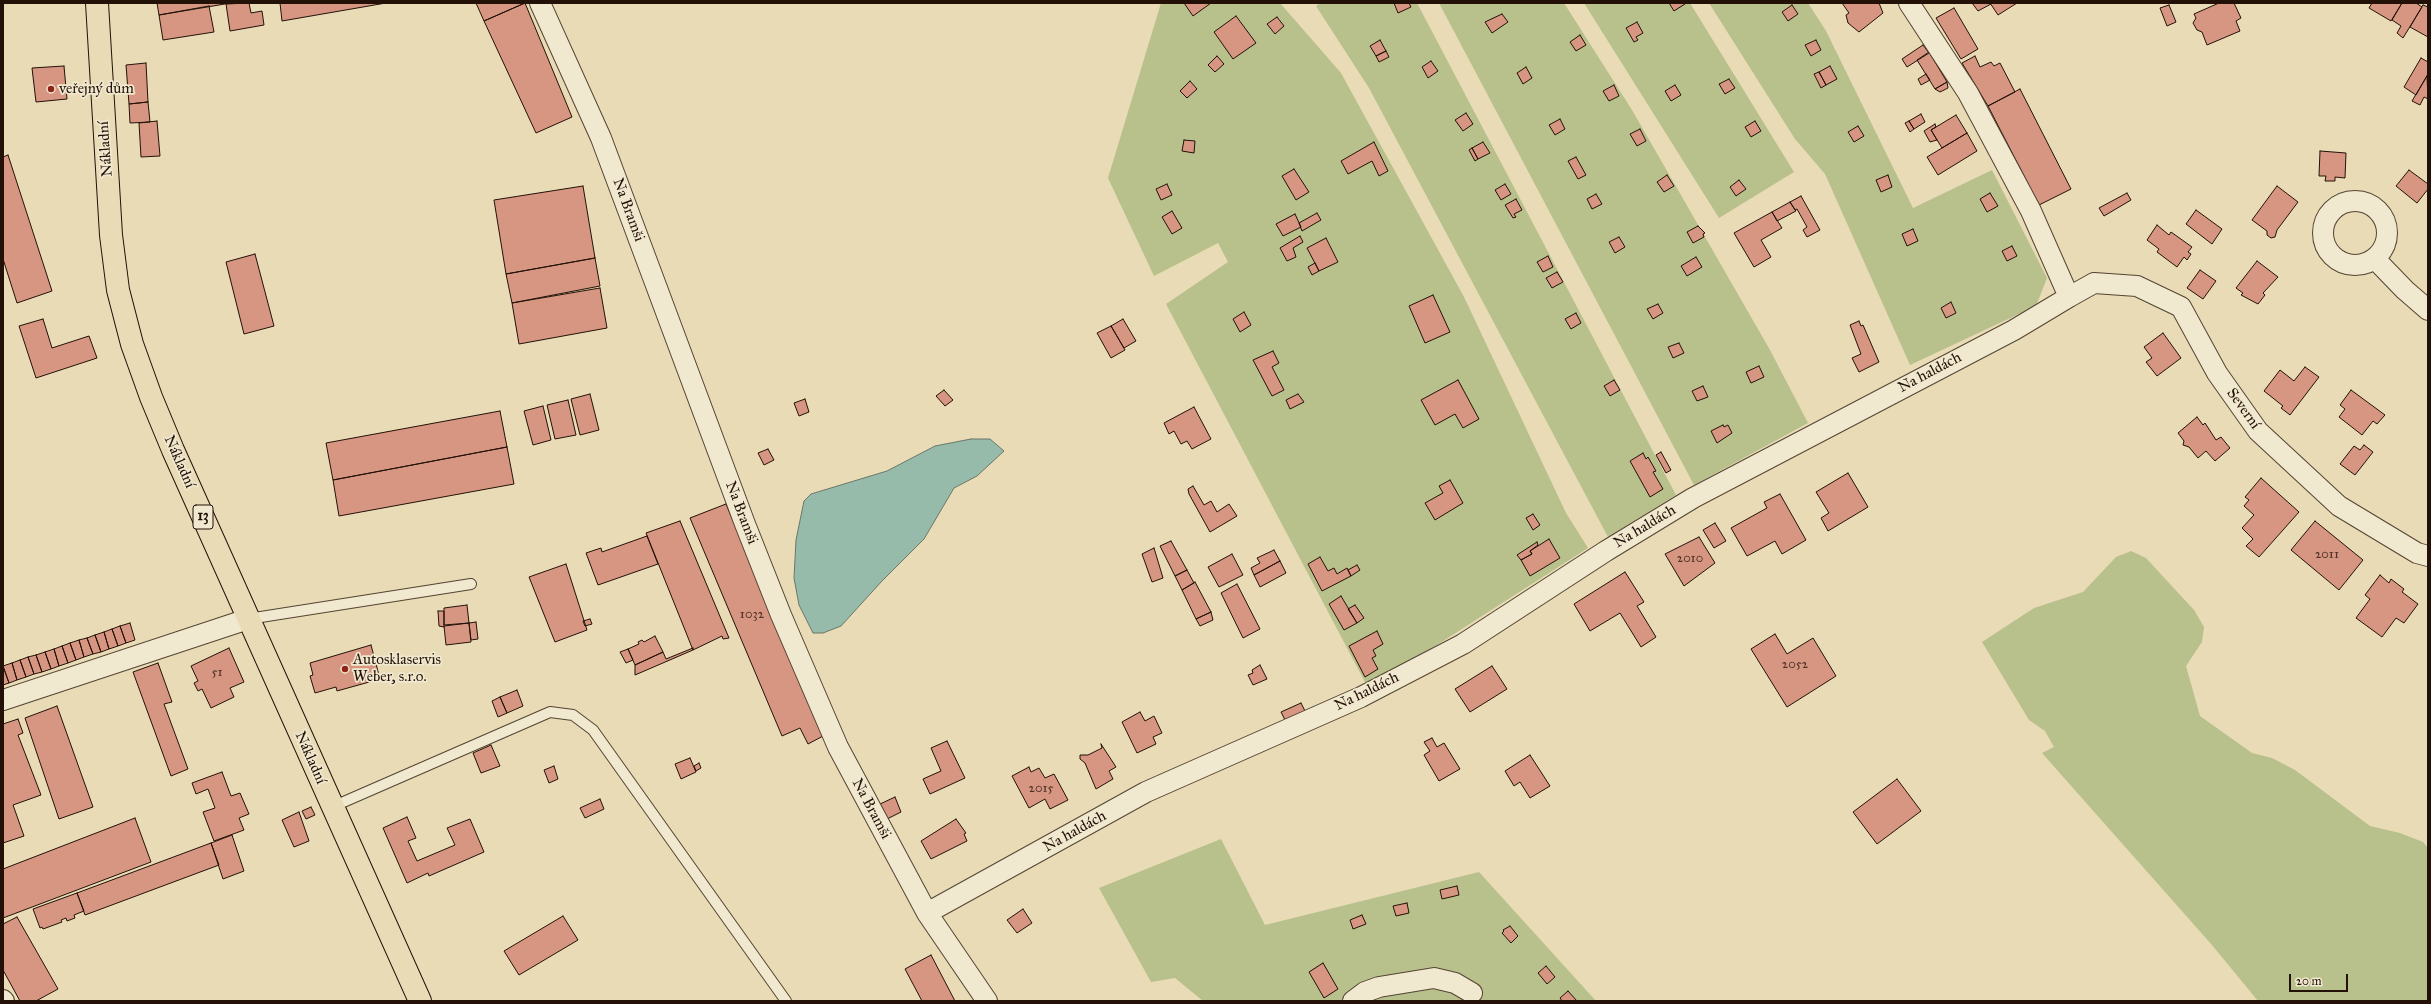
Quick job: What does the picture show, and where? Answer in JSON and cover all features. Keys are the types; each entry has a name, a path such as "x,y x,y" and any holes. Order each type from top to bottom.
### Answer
{"main road":[{"name":"Nákladní","path":"97,3 111,234 118,290 132,344 151,398 248,619 420,1001"}],"street":[{"name":"Na Bramši","path":"540,3 601,138 699,404 781,615 838,747 927,913 987,1001"},
{"path":"1909,3 1972,100 2031,211 2069,297"},
{"path":"2375,259 2405,290 2428,310"},
{"name":"Severní","path":"2069,297 2094,283 2137,286 2181,307 2217,373 2258,431 2339,506 2417,553 2428,556"},
{"name":"Na haldách","path":"927,913 1146,792 1361,697 1463,644 1606,551 1693,498 2014,330 2069,297"},
{"path":"3,700 248,619"},
{"path":"1353,1001 1365,992 1380,987 1434,978 1455,983 1476,997"}],"lane":[{"path":"248,619 471,584"},
{"path":"332,807 550,712 573,715 592,730 786,1001"}],"green space":[{"path":"1161,3 1280,3 1341,73 1464,297 1566,513 1588,548 1429,650 1366,684 1166,304 1228,262 1218,243 1154,276 1108,178"},
{"path":"1321,3 1417,3 1676,495 1608,537 1369,88 1316,6"},
{"path":"1439,3 1564,3 1632,110 1770,350 1808,423 1694,485"},
{"path":"1584,3 1690,3 1794,172 1719,218"},
{"path":"1709,3 1808,3 1826,31 1913,208 1992,170 2047,278 2036,306 1910,365 1825,174 1795,139"},
{"path":"2131,551 2146,558 2194,610 2204,627 2202,642 2186,666 2200,716 2252,753 2272,758 2295,770 2370,826 2400,833 2423,842 2428,848 2428,1001 2258,1001 2212,945 2042,753 2054,747 2045,731 2029,720 1982,642 2034,608 2083,592 2116,557"},
{"path":"1221,839 1265,925 1479,872 1596,1001 1203,1001 1175,978 1151,982 1099,888"}],"shaded area":[{"path":"971,439 990,439 1004,451 977,476 954,488 924,539 882,581 841,626 823,633 813,633 799,605 794,578 796,540 804,501 811,494 887,471 935,446"}],"building":[{"path":"157,3 231,3 159,15"},
{"path":"249,3 251,13 262,11 264,25 230,31 226,4"},
{"path":"280,3 386,3 282,21"},
{"path":"476,3 525,3 484,21"},
{"path":"525,3 572,117 536,133 484,21"},
{"path":"1184,3 1211,3 1193,16"},
{"path":"1394,3 1409,3 1411,7 1398,13"},
{"path":"1669,3 1684,3 1685,4 1674,11"},
{"path":"1842,3 1879,3 1883,13 1859,32 1848,23 1846,15 1849,13"},
{"path":"1972,3 1990,3 1991,4 1978,11"},
{"path":"1990,3 2017,3 1998,15"},
{"path":"2219,3 2234,3 2241,18 2236,21 2240,31 2207,45 2202,32 2197,30 2193,23 2196,18 2194,14"},
{"path":"2372,3 2402,3 2391,21 2369,8"},
{"path":"2402,3 2416,3 2422,7 2403,38 2397,33 2401,26 2392,20"},
{"path":"1792,5 1798,14 1788,21 1782,12"},
{"path":"2169,5 2176,22 2167,26 2160,8"},
{"path":"2423,5 2428,7 2428,37 2410,27"},
{"path":"209,6 214,32 163,40 159,15"},
{"path":"1954,8 1978,49 1961,59 1936,18"},
{"path":"1502,14 1508,22 1492,33 1485,22"},
{"path":"1236,16 1256,43 1233,59 1214,32"},
{"path":"1277,17 1284,26 1275,34 1267,24"},
{"path":"1637,22 1643,33 1636,37 1638,40 1634,42 1626,28"},
{"path":"1580,35 1586,45 1576,51 1570,42"},
{"path":"1380,40 1386,51 1376,56 1370,46"},
{"path":"1816,40 1821,50 1811,56 1805,45"},
{"path":"1923,45 1929,53 1907,67 1902,59"},
{"path":"1386,51 1389,57 1379,62 1376,56"},
{"path":"1929,52 1947,82 1935,89 1917,60"},
{"path":"1217,56 1224,64 1215,72 1208,65"},
{"path":"1975,56 1980,67 1991,62 1994,66 2000,63 2015,92 1988,106 1962,63"},
{"path":"2421,58 2428,62 2428,74 2416,95 2404,87"},
{"path":"1431,61 1438,71 1428,78 1422,67"},
{"path":"146,63 148,102 129,104 126,65"},
{"name":"veřejný dům","path":"64,66 67,99 36,102 32,68"},
{"path":"1830,66 1837,79 1826,85 1819,72"},
{"path":"1526,67 1532,78 1523,84 1517,73"},
{"path":"1819,72 1826,85 1821,88 1814,74"},
{"path":"1926,74 1930,80 1921,85 1918,79"},
{"path":"2427,76 2428,99 2424,97 2420,105 2412,101"},
{"path":"1729,79 1735,88 1725,94 1719,84"},
{"path":"1190,81 1197,89 1187,98 1180,91"},
{"path":"1947,82 1948,88 1940,92 1935,89"},
{"path":"1614,85 1619,96 1609,101 1603,91"},
{"path":"1675,85 1681,95 1671,101 1665,91"},
{"path":"2020,89 2071,189 2039,205 1988,106"},
{"path":"148,102 150,122 130,123 129,104"},
{"path":"1466,113 1473,124 1463,131 1455,120"},
{"path":"1921,114 1925,122 1914,129 1909,121"},
{"path":"1956,115 1967,133 1942,148 1931,130"},
{"path":"1560,119 1565,129 1555,135 1549,125"},
{"path":"157,121 160,156 141,157 139,123"},
{"path":"1755,121 1761,131 1751,137 1745,127"},
{"path":"1909,121 1914,129 1910,132 1905,123"},
{"path":"1935,124 1936,127 1931,130 1937,140 1930,142 1924,131"},
{"path":"1858,126 1864,136 1854,142 1848,132"},
{"path":"1640,129 1646,141 1637,146 1630,134"},
{"path":"1967,133 1977,151 1938,175 1927,157"},
{"path":"1184,140 1195,141 1194,153 1182,151"},
{"path":"1374,142 1388,171 1379,176 1372,161 1348,174 1341,161"},
{"path":"1483,142 1490,153 1478,159 1472,148"},
{"path":"1472,148 1478,159 1475,161 1469,150"},
{"path":"2320,151 2346,153 2345,178 2335,177 2335,181 2325,181 2326,176 2319,176"},
{"path":"8,155 52,291 17,303 3,259 3,157"},
{"path":"1576,157 1586,175 1578,179 1568,161"},
{"path":"1294,169 1309,192 1296,200 1282,176"},
{"path":"2409,170 2428,184 2428,189 2417,203 2396,186"},
{"path":"1667,175 1674,186 1664,192 1657,182"},
{"path":"1888,175 1892,187 1881,192 1876,180"},
{"path":"1739,180 1746,189 1736,196 1730,187"},
{"path":"1167,184 1172,195 1161,200 1156,189"},
{"path":"1505,184 1511,194 1501,200 1495,190"},
{"path":"583,186 595,258 506,274 494,200"},
{"path":"2277,186 2298,202 2277,230 2275,237 2271,238 2267,235 2267,231 2252,220"},
{"path":"1990,193 1998,206 1987,212 1980,199"},
{"path":"2127,193 2131,200 2104,216 2099,208"},
{"path":"1596,194 1602,204 1592,209 1587,199"},
{"path":"1801,196 1820,230 1807,237 1803,230 1807,227 1797,209 1795,210 1790,202"},
{"path":"1516,199 1522,210 1514,214 1516,217 1513,218 1505,205"},
{"path":"1790,202 1796,211 1777,221 1772,212"},
{"path":"2196,210 2222,229 2212,244 2186,224"},
{"path":"1172,211 1182,228 1172,234 1162,217"},
{"path":"1772,212 1782,228 1761,240 1771,257 1754,267 1734,233"},
{"path":"1317,213 1321,220 1302,231 1299,223"},
{"path":"1295,214 1301,227 1283,236 1276,224"},
{"path":"2157,225 2169,235 2171,232 2192,247 2188,252 2191,254 2187,260 2184,257 2177,267 2157,252 2159,249 2147,240"},
{"path":"1698,226 1705,233 1703,234 1704,237 1693,243 1687,232"},
{"path":"1913,229 1918,241 1907,246 1902,234"},
{"path":"1300,236 1303,242 1293,248 1296,257 1287,261 1280,248"},
{"path":"1619,237 1625,247 1615,253 1609,242"},
{"path":"1326,238 1338,262 1319,271 1307,248"},
{"path":"2012,246 2017,256 2007,261 2002,251"},
{"path":"255,254 274,326 244,334 226,262"},
{"path":"1548,256 1553,267 1543,272 1537,262"},
{"path":"1696,257 1702,267 1687,276 1681,266"},
{"path":"595,258 600,286 512,303 506,274"},
{"path":"2257,261 2278,277 2263,293 2265,295 2258,304 2241,295 2243,293 2236,288"},
{"path":"1315,263 1319,271 1312,275 1308,267"},
{"path":"2200,270 2216,281 2203,299 2187,288"},
{"path":"1557,272 1563,282 1552,288 1546,278"},
{"path":"600,288 607,328 519,344 512,303"},
{"path":"1433,295 1450,332 1425,343 1409,306"},
{"path":"1951,302 1956,313 1946,318 1941,308"},
{"path":"1658,304 1663,313 1653,319 1647,309"},
{"path":"1244,312 1251,325 1240,332 1233,319"},
{"path":"1576,313 1581,323 1571,329 1565,319"},
{"path":"43,319 52,348 89,336 97,358 36,378 19,326"},
{"path":"1123,319 1136,341 1124,348 1111,326"},
{"path":"1859,321 1861,326 1863,325 1879,362 1859,372 1852,358 1861,354 1850,325"},
{"path":"1111,326 1125,350 1111,358 1097,333"},
{"path":"2163,333 2181,358 2157,376 2146,362 2152,358 2144,347"},
{"path":"1679,343 1684,353 1673,358 1668,347"},
{"path":"1273,351 1279,363 1272,367 1284,390 1272,396 1253,360"},
{"path":"1759,366 1764,377 1751,383 1746,372"},
{"path":"2305,367 2319,377 2290,415 2281,408 2283,406 2264,391 2280,370 2294,381"},
{"path":"1458,380 1479,419 1463,428 1455,414 1435,425 1421,400"},
{"path":"1614,380 1620,390 1610,396 1604,386"},
{"path":"1703,386 1708,397 1697,401 1692,391"},
{"path":"944,390 953,400 945,406 936,396"},
{"path":"2351,390 2385,415 2377,424 2373,421 2362,435 2339,417 2345,409 2340,405"},
{"path":"590,394 599,430 580,435 571,399"},
{"path":"1298,394 1304,402 1290,409 1286,400"},
{"path":"805,399 809,412 799,416 794,403"},
{"path":"568,400 576,435 555,439 547,405"},
{"path":"543,406 551,440 533,445 524,411"},
{"path":"1194,407 1211,439 1192,449 1187,441 1181,444 1174,431 1169,434 1164,423"},
{"path":"500,411 507,447 333,480 326,443"},
{"path":"2197,417 2203,425 2205,423 2216,440 2221,437 2230,448 2215,461 2206,451 2198,458 2189,447 2183,445 2184,441 2178,433"},
{"path":"1723,425 1724,427 1728,425 1732,433 1717,443 1711,431"},
{"path":"2364,445 2373,452 2355,475 2340,464 2354,446 2360,450"},
{"path":"507,447 514,484 339,516 333,480"},
{"path":"768,449 774,460 764,465 758,453"},
{"path":"1661,452 1671,470 1666,473 1656,455"},
{"path":"1643,453 1646,459 1648,457 1656,471 1653,472 1663,489 1650,497 1630,461"},
{"path":"1848,473 1868,507 1828,531 1821,518 1829,513 1816,492"},
{"path":"2261,478 2299,512 2259,557 2246,546 2253,539 2242,528 2254,515 2244,506 2249,500 2245,497"},
{"path":"1450,480 1463,503 1435,520 1425,503 1443,493 1439,486"},
{"path":"1193,486 1204,505 1211,501 1217,512 1229,504 1237,516 1210,532 1189,494 1188,489"},
{"path":"1780,494 1806,540 1782,554 1775,541 1747,556 1731,528 1767,508 1764,502"},
{"path":"726,504 813,713 825,735 808,744 800,728 782,736 690,518"},
{"path":"1533,514 1540,525 1533,530 1526,518"},
{"path":"680,521 729,638 723,639 722,636 693,650 646,533"},
{"path":"2315,521 2363,560 2339,590 2291,550"},
{"path":"1715,523 1726,541 1714,548 1703,530"},
{"path":"647,536 658,564 598,585 586,553 601,548 602,552"},
{"path":"1699,537 1715,563 1684,586 1665,554"},
{"path":"1549,539 1560,558 1530,576 1521,560 1532,554 1530,551"},
{"path":"1171,541 1187,570 1175,576 1160,546"},
{"path":"1537,542 1538,545 1530,551 1532,554 1521,560 1517,555"},
{"path":"1154,548 1163,578 1152,582 1142,554"},
{"path":"1274,550 1280,561 1254,575 1251,568 1260,563 1257,558"},
{"path":"1232,554 1243,575 1219,587 1208,567"},
{"path":"1320,557 1328,571 1334,568 1337,574 1347,568 1351,576 1322,591 1308,564"},
{"path":"1280,561 1286,573 1260,587 1254,575"},
{"path":"566,564 587,630 555,642 529,577"},
{"path":"1357,565 1360,570 1351,576 1348,570"},
{"path":"1187,570 1194,583 1182,590 1175,576"},
{"path":"1625,572 1644,602 1637,606 1656,637 1641,647 1620,613 1590,631 1574,604"},
{"path":"2380,575 2389,583 2391,579 2404,589 2402,592 2418,604 2404,623 2396,618 2382,637 2356,618 2370,599 2365,595"},
{"path":"1195,582 1211,612 1196,619 1182,590"},
{"path":"1237,584 1260,629 1243,638 1221,593"},
{"path":"1341,596 1357,623 1344,630 1329,604"},
{"path":"467,605 469,623 444,625 444,608"},
{"path":"1355,605 1364,618 1357,623 1348,609"},
{"path":"438,611 444,611 444,627 439,626"},
{"path":"1211,612 1213,620 1200,626 1196,619"},
{"path":"590,619 592,624 585,626 583,621"},
{"path":"476,622 478,639 471,640 469,623"},
{"path":"130,623 135,640 126,643 120,626"},
{"path":"469,623 471,642 446,645 444,626"},
{"path":"120,626 126,643 118,646 112,629"},
{"path":"112,629 118,646 109,649 104,632"},
{"path":"1377,631 1383,644 1373,650 1376,656 1372,658 1378,669 1365,677 1349,646"},
{"path":"104,632 109,649 101,652 95,635"},
{"path":"1775,634 1787,654 1813,638 1836,676 1787,707 1751,649"},
{"path":"95,635 101,652 93,654 87,638"},
{"path":"655,636 663,652 635,665 628,649 639,644 638,642 642,640 644,642"},
{"path":"87,638 93,654 84,657 79,640"},
{"path":"79,640 84,657 76,660 70,643"},
{"path":"70,643 76,660 68,663 62,646"},
{"name":"Autosklaservis Weber, s.r.o.","path":"371,645 380,679 337,691 336,687 315,693 310,676 313,675 310,663"},
{"path":"62,646 68,663 59,666 54,649"},
{"path":"229,648 244,682 230,688 234,697 211,708 202,689 198,691 194,683 198,681 191,666"},
{"path":"693,648 693,650 635,675 635,665 663,652 666,659"},
{"path":"54,649 59,666 51,669 45,652"},
{"path":"628,649 633,660 626,663 620,652"},
{"path":"45,652 51,669 42,672 36,655"},
{"path":"36,655 42,672 34,674 28,657"},
{"path":"28,657 34,674 26,677 20,660"},
{"path":"20,660 26,677 17,680 12,663"},
{"path":"12,663 17,680 9,683 3,666"},
{"path":"158,663 172,702 164,704 188,769 171,776 133,672"},
{"path":"1260,665 1267,679 1253,685 1248,675 1253,673 1252,670"},
{"path":"3,666 9,683 3,685"},
{"path":"1492,666 1507,689 1470,712 1455,689"},
{"path":"517,690 523,706 507,713 500,697"},
{"path":"500,697 507,713 498,717 492,701"},
{"path":"1301,703 1305,711 1285,720 1281,712"},
{"path":"57,706 93,807 59,819 25,718"},
{"path":"1140,712 1145,721 1154,716 1162,733 1153,737 1156,744 1137,753 1122,722"},
{"path":"18,719 23,733 18,735 41,795 13,805 24,836 3,843 3,724"},
{"path":"1432,738 1437,747 1444,743 1460,769 1439,781 1424,755 1430,751 1424,742"},
{"path":"947,741 965,778 930,794 923,779 941,771 931,748"},
{"path":"1101,744 1116,767 1109,771 1113,779 1096,789 1085,763 1080,759 1080,755 1088,755 1102,748"},
{"path":"491,745 500,766 481,773 473,753"},
{"path":"1530,755 1550,786 1530,798 1520,782 1514,786 1505,771"},
{"path":"690,758 696,772 681,779 675,764"},
{"path":"699,763 701,768 696,771 694,766"},
{"path":"554,766 558,779 549,783 544,770"},
{"path":"1029,767 1031,772 1039,768 1045,778 1054,774 1068,800 1050,809 1045,799 1029,808 1012,776"},
{"path":"222,772 231,796 240,793 249,814 239,818 244,830 214,841 203,812 215,808 208,789 196,794 192,783"},
{"path":"1897,779 1921,811 1877,844 1853,812"},
{"path":"895,797 901,812 885,820 878,805"},
{"path":"600,799 604,809 585,818 580,808"},
{"path":"311,807 315,815 306,819 302,811"},
{"path":"299,812 309,841 294,847 282,820"},
{"path":"407,817 416,838 408,841 417,861 455,845 447,828 470,819 484,852 429,876 428,873 407,883 383,828"},
{"path":"135,818 151,862 3,918 3,869"},
{"path":"956,819 966,833 964,834 967,841 931,859 921,841"},
{"path":"232,835 244,871 223,879 211,843"},
{"path":"211,843 219,865 85,915 77,893"},
{"path":"1457,886 1459,895 1442,899 1440,890"},
{"path":"77,893 84,911 74,915 75,918 67,921 66,918 61,920 62,922 43,929 42,927 40,928 33,909"},
{"path":"1407,903 1409,913 1396,916 1393,906"},
{"path":"1023,909 1032,923 1017,933 1007,920"},
{"path":"1362,915 1366,924 1353,929 1350,920"},
{"path":"563,916 578,940 519,975 504,951"},
{"path":"17,917 58,989 36,1001 20,1001 3,970 3,924"},
{"path":"1510,926 1518,936 1511,943 1502,933 1504,931 1503,930"},
{"path":"931,955 955,1001 922,1001 905,969"},
{"path":"1323,963 1338,989 1324,998 1309,972"},
{"path":"1546,966 1555,977 1547,984 1538,973"},
{"path":"1568,991 1577,1001 1562,1001 1560,998"}],"place":[{"name":"veřejný dům","path":"51,89"},
{"name":"Autosklaservis Weber, s.r.o.","path":"345,669"}]}
